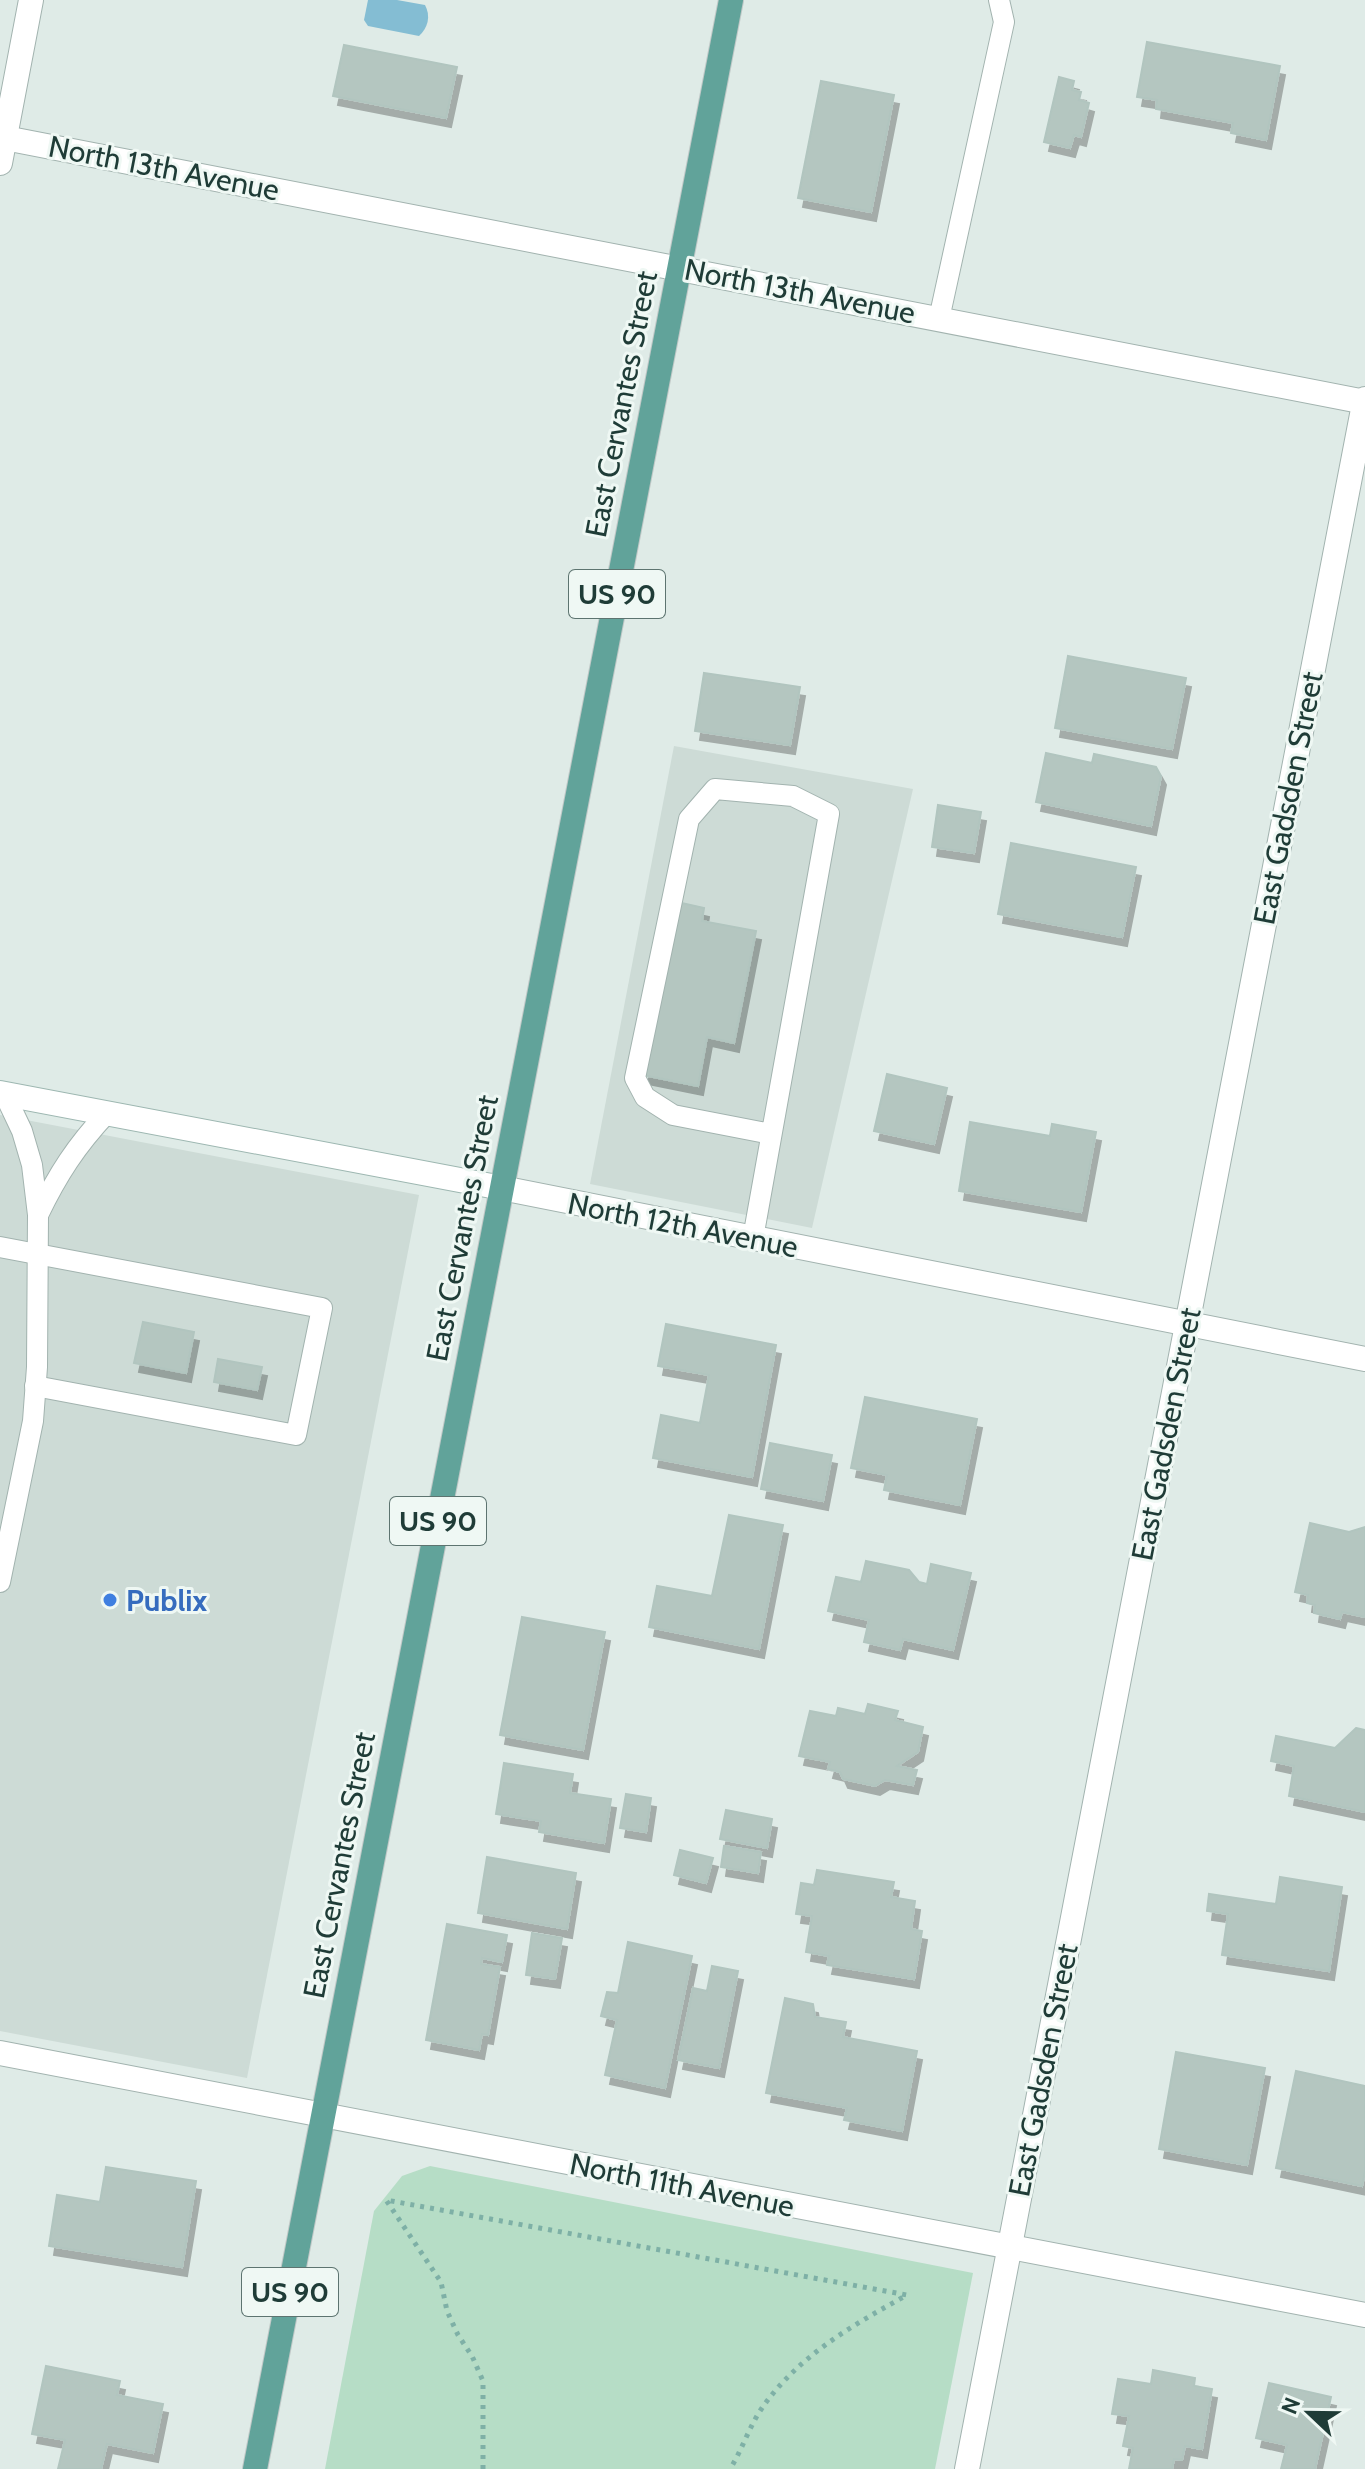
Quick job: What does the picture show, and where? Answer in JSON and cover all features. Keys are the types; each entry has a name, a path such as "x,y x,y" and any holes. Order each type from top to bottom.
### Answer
{"main road":[{"name":"East Cervantes Street","path":"255,2469 731,0"}],"street":[{"path":"0,163 2,137 31,0"},
{"name":"North 13th Avenue","path":"2,137 1365,401"},
{"name":"East Gadsden Street","path":"967,2469 1365,401"},
{"name":"North 12th Avenue","path":"2,1093 502,1188 1365,1359"},
{"name":"North 11th Avenue","path":"0,2053 1365,2315"}],"lane":[{"path":"939,319 1004,22 999,0"},
{"path":"753,1238 829,814 793,796 715,789 689,819 635,1078 645,1097 673,1115 771,1134"},
{"path":"0,1582 33,1421 38,1253 38,1215 32,1165 22,1131 2,1093"},
{"path":"38,1215 59,1171 107,1113"},
{"path":"0,1247 322,1308 296,1435 35,1386"}],"path":[{"path":"483,2469 483,2381 447,2311 441,2282 386,2200 907,2295 832,2338 795,2370 762,2409 730,2469"}],"shaded area":[{"path":"674,746 913,789 812,1228 590,1184"},
{"path":"0,1115 419,1195 247,2078 0,2031"}],"green space":[{"path":"430,2166 973,2273 935,2469 325,2469 374,2211 402,2176"}],"water":[{"path":"368,0 397,0 425,5 428,13 426,26 419,36 368,26 364,20"}],"building":[{"path":"1147,42 1280,66 1266,140 1231,133 1233,123 1156,109 1157,100 1137,97"},
{"path":"344,45 457,67 446,118 333,96"},
{"path":"1059,77 1074,81 1072,90 1081,92 1079,100 1089,103 1081,137 1074,135 1070,148 1044,142"},
{"path":"821,81 894,95 871,212 798,198"},
{"path":"1068,656 1186,678 1172,749 1055,728"},
{"path":"704,673 800,687 790,745 695,731"},
{"path":"1046,753 1092,763 1094,754 1156,767 1161,776 1151,826 1036,802"},
{"path":"938,805 981,812 974,853 932,847"},
{"path":"1011,843 1136,867 1122,937 998,914"},
{"path":"677,902 704,908 702,921 756,931 734,1043 707,1037 698,1086 643,1075"},
{"path":"887,1074 947,1088 934,1144 874,1131"},
{"path":"970,1122 1050,1136 1052,1124 1096,1132 1081,1212 959,1191"},
{"path":"143,1322 194,1332 186,1373 134,1363"},
{"path":"666,1324 776,1345 752,1477 653,1458 661,1415 700,1423 709,1375 658,1366"},
{"path":"218,1359 262,1367 257,1390 214,1382"},
{"path":"865,1397 977,1419 960,1505 884,1490 887,1475 851,1468"},
{"path":"770,1443 832,1455 823,1501 761,1489"},
{"path":"729,1515 783,1525 759,1649 649,1627 657,1586 712,1596"},
{"path":"1310,1523 1349,1532 1365,1527 1365,1617 1342,1612 1340,1619 1314,1613 1315,1605 1307,1603 1308,1595 1295,1592"},
{"path":"866,1561 909,1570 919,1582 927,1584 931,1564 971,1573 953,1650 903,1639 900,1650 864,1642 869,1620 828,1611 836,1577 861,1582"},
{"path":"522,1617 605,1632 583,1750 500,1735"},
{"path":"868,1704 898,1711 895,1720 923,1727 918,1752 897,1766 917,1770 913,1785 885,1780 875,1786 843,1779 840,1772 828,1769 830,1762 799,1756 810,1711 836,1716 838,1708 865,1714"},
{"path":"1356,1728 1365,1730 1365,1812 1289,1796 1294,1766 1271,1761 1276,1736 1335,1748"},
{"path":"504,1763 573,1774 570,1793 611,1799 604,1843 539,1832 541,1821 496,1814"},
{"path":"626,1794 651,1798 646,1832 620,1828"},
{"path":"726,1810 772,1819 767,1848 720,1839"},
{"path":"724,1846 761,1852 758,1873 721,1867"},
{"path":"680,1850 713,1858 706,1883 674,1875"},
{"path":"487,1857 576,1873 567,1929 478,1913"},
{"path":"817,1870 894,1882 891,1897 915,1901 911,1929 922,1931 914,1979 827,1965 829,1956 806,1952 812,1916 796,1914 801,1883 814,1885"},
{"path":"1280,1877 1342,1887 1329,1971 1222,1955 1228,1914 1207,1911 1209,1894 1276,1904"},
{"path":"447,1924 507,1935 502,1962 482,1958 481,1964 500,1967 488,2035 482,2034 479,2050 426,2040"},
{"path":"532,1933 562,1938 555,1979 526,1975"},
{"path":"628,1942 692,1956 665,2088 605,2075 617,2020 601,2016 607,1992 618,1993"},
{"path":"712,1966 738,1971 719,2068 678,2060 693,1988 707,1991"},
{"path":"785,1998 813,2004 815,2017 846,2022 843,2037 917,2051 902,2131 844,2120 847,2108 766,2093"},
{"path":"1176,2052 1265,2068 1247,2165 1159,2149"},
{"path":"1296,2071 1365,2086 1365,2172 1362,2186 1276,2168"},
{"path":"106,2167 196,2181 182,2267 49,2246 57,2195 100,2202"},
{"path":"46,2366 120,2381 117,2395 163,2404 153,2453 107,2444 101,2469 58,2469 65,2440 32,2434"},
{"path":"1153,2370 1195,2378 1194,2386 1212,2389 1202,2449 1185,2446 1182,2460 1174,2459 1172,2469 1129,2469 1133,2448 1123,2446 1129,2416 1112,2414 1118,2379 1151,2384"},
{"path":"1269,2383 1331,2397 1315,2469 1281,2469 1287,2445 1256,2438"}],"place":[{"name":"Publix","path":"110,1600"}]}
